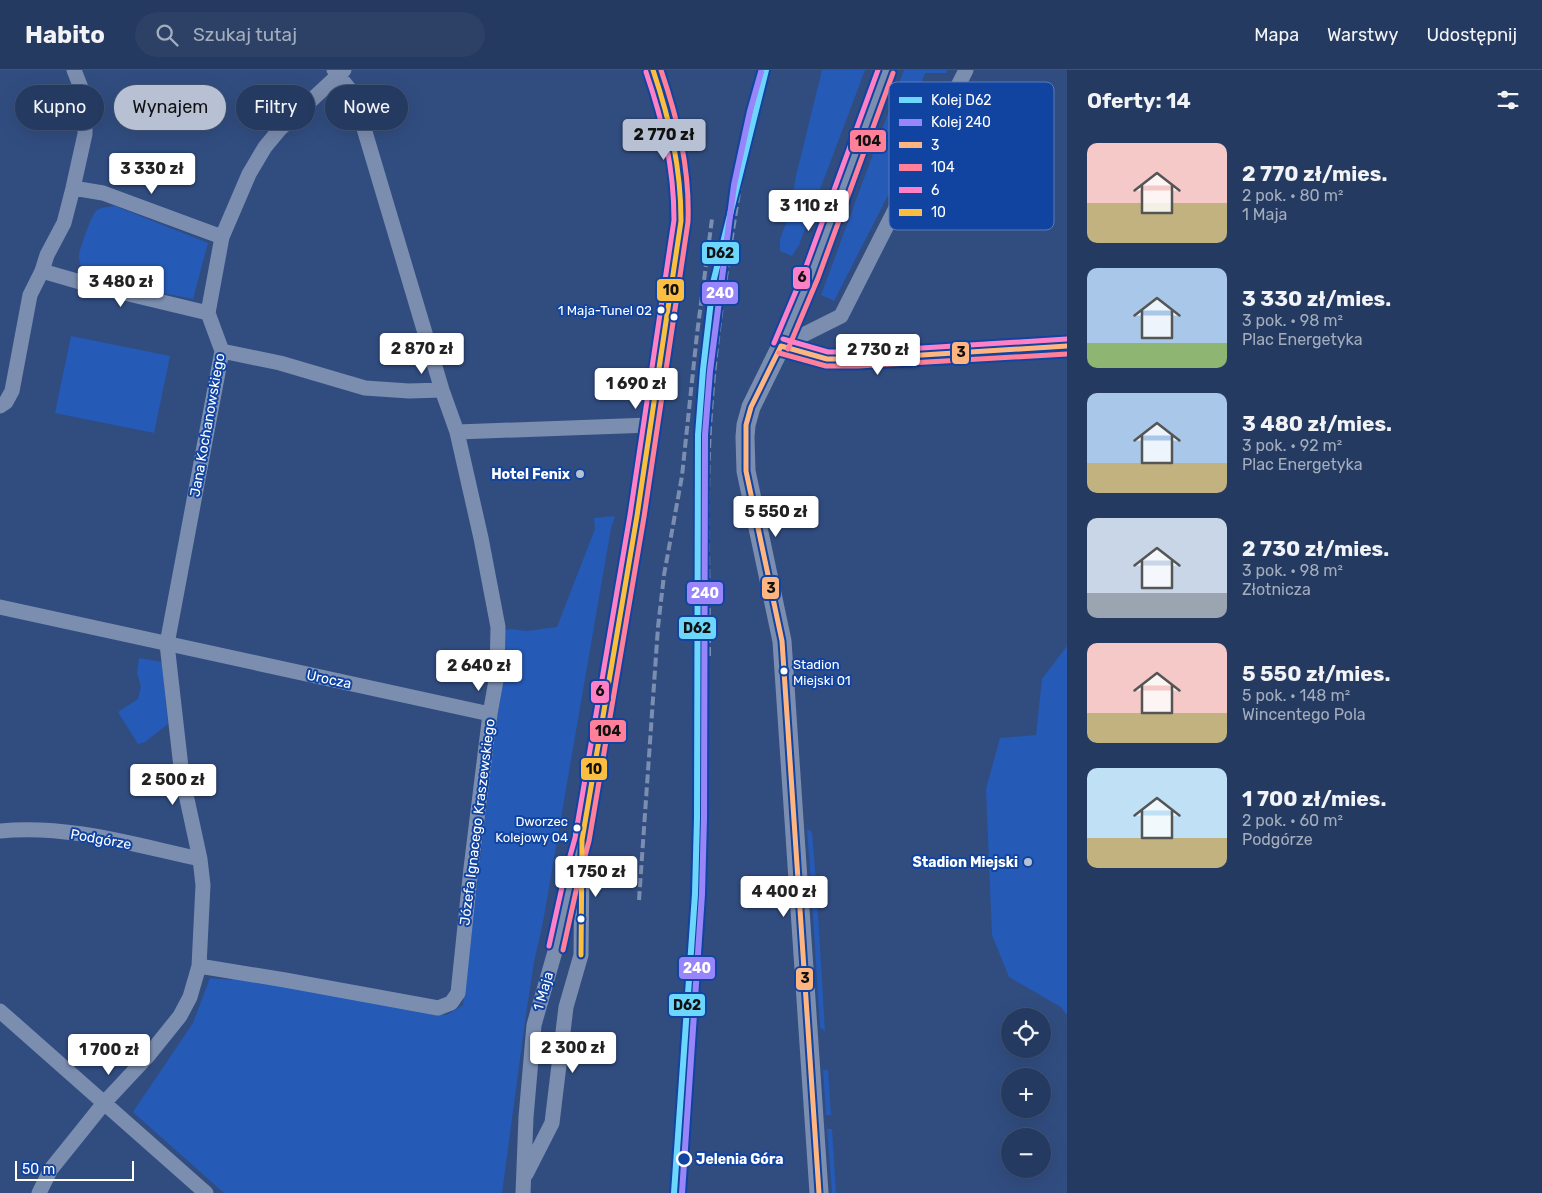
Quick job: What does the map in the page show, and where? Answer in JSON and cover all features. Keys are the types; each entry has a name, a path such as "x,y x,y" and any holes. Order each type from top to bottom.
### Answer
{"street":[{"path":"0,406 6,402 12,391 30,295 42,271 47,255 64,223 85,134 86,120 83,93 74,70"},
{"name":"1 Maja","path":"523,1193 526,1117 534,1025 566,908 573,865 582,840 637,516 679,238 682,195 678,157 667,110 653,70"},
{"path":"819,1193 782,641 746,470 745,437 754,400 781,346 811,275 886,70"},
{"path":"960,82 966,70"},
{"path":"42,271 87,284 208,313 222,236 249,174 265,147 280,129 339,72"},
{"name":"Józefa Ignacego Kraszewskiego","path":"199,966 438,1008 451,1003 458,993 490,714 498,675 498,627 481,538 457,432 442,390 354,95 339,72"},
{"path":"73,188 102,193 222,236"},
{"path":"781,346 841,316 889,222"},
{"name":"Jana Kochanowskiego","path":"167,644 222,351 208,313"},
{"path":"781,346 828,358 858,359 1067,346"},
{"path":"222,351 280,363 365,388 409,392 442,390"},
{"path":"457,432 650,425"},
{"name":"Urocza","path":"0,607 490,714"},
{"path":"39,1193 51,1169 104,1103 147,1057 180,1016 190,997 199,966 203,886 200,859 182,776 167,644"},
{"name":"Podgórze","path":"0,831 33,829 89,836 200,859"},
{"path":"524,1177 552,1123 566,1007 581,954 582,840"},
{"path":"0,1012 206,1193"}],"shaded area":[{"path":"822,70 865,70 799,245 792,256 780,251 780,239 790,212 796,176"},
{"path":"904,70 948,70 946,73 925,73 922,82 900,82"},
{"path":"889,111 889,193 834,301 821,295"},
{"path":"115,206 208,243 193,299 93,279 79,259 83,240 94,214 105,207"},
{"path":"71,336 170,356 154,433 55,413"},
{"path":"615,516 611,528 543,922 534,962 502,1193 224,1193 133,1112 193,1023 210,978 232,980 233,972 447,1015 463,1005 497,717 505,671 505,630 527,631 557,627 595,529 594,518"},
{"name":"Stadion Miejski","path":"1067,646 1067,1015 1061,1007 1009,977 992,935 986,789 1000,738 1036,735 1042,679"},
{"path":"139,658 162,662 168,724 145,742 138,744 118,712 138,699 141,686 137,673"},
{"path":"807,830 810,830 812,833 816,882 811,882"},
{"path":"817,898 825,1031 820,1027 812,899"},
{"path":"823,1070 828,1070 831,1115 826,1115"},
{"path":"827,1129 832,1129 836,1193 832,1193"}],"railway":[{"path":"709,656 708,485 712,394 724,294 744,161"},
{"path":"639,900 658,627 664,575 682,476 697,334 712,219"}],"rail line":[{"name":"D62","path":"674,1193 695,894 697,818 698,435 703,370 713,283 766,70"},
{"name":"240","path":"682,1193 702,894 704,818 705,435 710,371 734,185 750,111 761,72"}],"transit line":[{"name":"10","path":"581,955 582,840 637,516 681,221 677,163 665,108 653,70"},
{"name":"104","path":"563,950 589,841 644,517 688,222 687,183 682,145 673,107 661,70"},
{"name":"6","path":"774,343 804,272 878,70"},
{"name":"6","path":"549,946 575,838 630,515 674,220 670,163 658,109 646,72"},
{"name":"104","path":"890,82 893,73"},
{"name":"104","path":"788,349 818,278 889,84"},
{"name":"6","path":"783,339 828,352 858,352 1067,339"},
{"name":"3","path":"781,346 751,407 746,425 746,471 782,641 819,1193"},
{"name":"3","path":"781,346 827,359 858,359 1067,346"},
{"name":"104","path":"779,353 826,366 858,366 1067,354"}],"place":[{"name":"1 Maja-Tunel 02","path":"661,310"},
{"name":"Hotel Fenix","path":"580,474"},
{"name":"Stadion Miejski 01","path":"784,671"},
{"name":"Dworzec Kolejowy 04","path":"577,828"},
{"name":"Stadion Miejski","path":"1028,862"},
{"name":"Jelenia Góra","path":"684,1159"}]}
